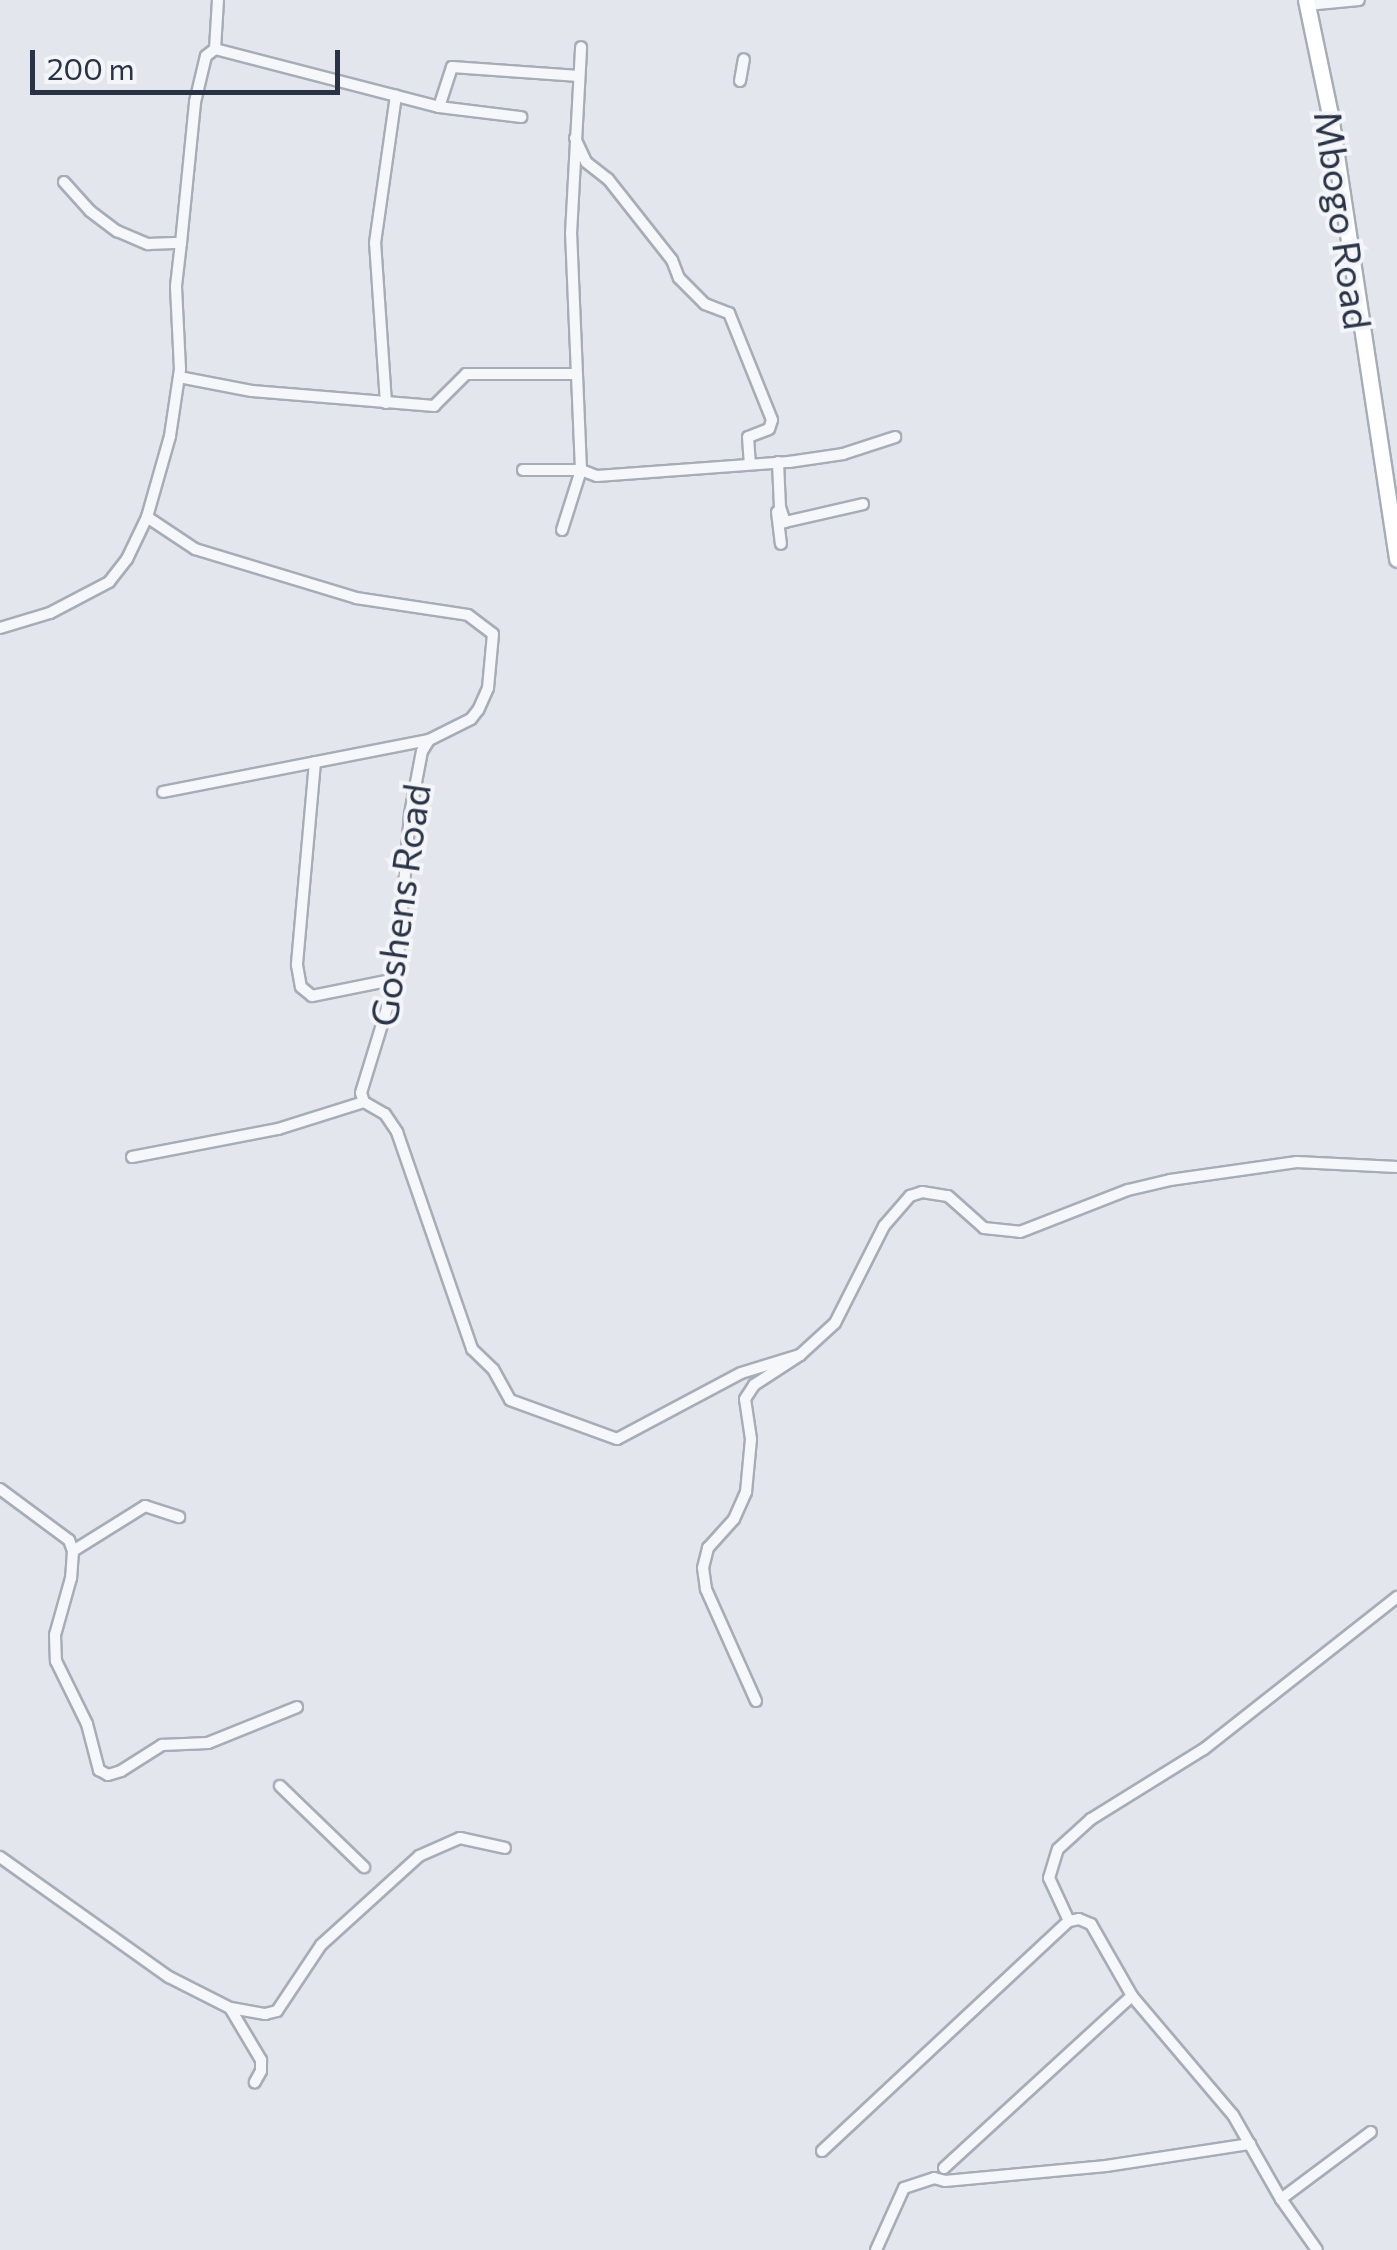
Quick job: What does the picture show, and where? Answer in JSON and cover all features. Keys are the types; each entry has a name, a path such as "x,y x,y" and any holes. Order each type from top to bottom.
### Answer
{"main road":[{"name":"Mbogo Road","path":"1306,3 1330,115 1397,559"}],"street":[{"path":"0,628 50,613 109,582 128,559 148,517 170,436 179,377 176,286 180,244 196,102 206,56 215,49 218,0"},
{"path":"1306,3 1359,0"},
{"path":"562,530 581,470 575,374 574,138 581,47"},
{"path":"215,49 439,106 521,117"},
{"path":"740,81 744,59"},
{"path":"439,106 452,67 579,76"},
{"path":"386,403 375,243 396,95"},
{"path":"574,138 586,162 608,178 672,260 679,278 706,304 729,313 772,420 769,429 748,436 750,464"},
{"path":"64,182 90,211 117,230 148,244 180,244"},
{"path":"179,377 252,391 434,406 466,374 575,374"},
{"path":"522,470 581,470 597,476 778,462 843,454 895,437"},
{"path":"778,462 780,507 785,522 863,504"},
{"path":"763,463 778,475 781,544"},
{"name":"Goshens Road","path":"148,517 195,550 356,598 468,615 494,634 494,655 478,710 471,719 429,740 422,751 410,814 396,979 361,1093 364,1102"},
{"path":"163,792 429,740"},
{"path":"316,762 297,964 301,987 312,996 396,979"},
{"path":"132,1157 278,1130 364,1102 385,1114 397,1132 472,1349 492,1369 510,1400 616,1439 741,1373 800,1354"},
{"path":"756,1701 706,1589 703,1568 708,1548 734,1518 746,1492 752,1438 745,1410 747,1392 800,1354 834,1323 884,1226 910,1196 922,1192 948,1196 984,1228 1020,1232 1128,1190 1170,1180 1296,1162 1397,1167"},
{"path":"0,1489 68,1540 73,1551 72,1578 55,1635 56,1661 87,1724 99,1770 108,1775 121,1771 162,1745 208,1743 297,1708"},
{"path":"73,1551 145,1506 179,1516"},
{"path":"1069,1922 1050,1878 1058,1850 1091,1819 1204,1749 1397,1596"},
{"path":"280,1786 364,1868"},
{"path":"0,1858 170,1977 230,2008 266,2014 277,2011 321,1945 360,1905 436,1846 460,1838 506,1848"},
{"path":"822,2152 1069,1922 1079,1919 1091,1924 1132,1996 1234,2115 1281,2200 1317,2250"},
{"path":"944,2168 1132,1996"},
{"path":"230,2008 262,2060 262,2072 254,2082"},
{"path":"1281,2200 1371,2132"},
{"path":"876,2250 904,2188 934,2178 1106,2166 1250,2144"}]}
